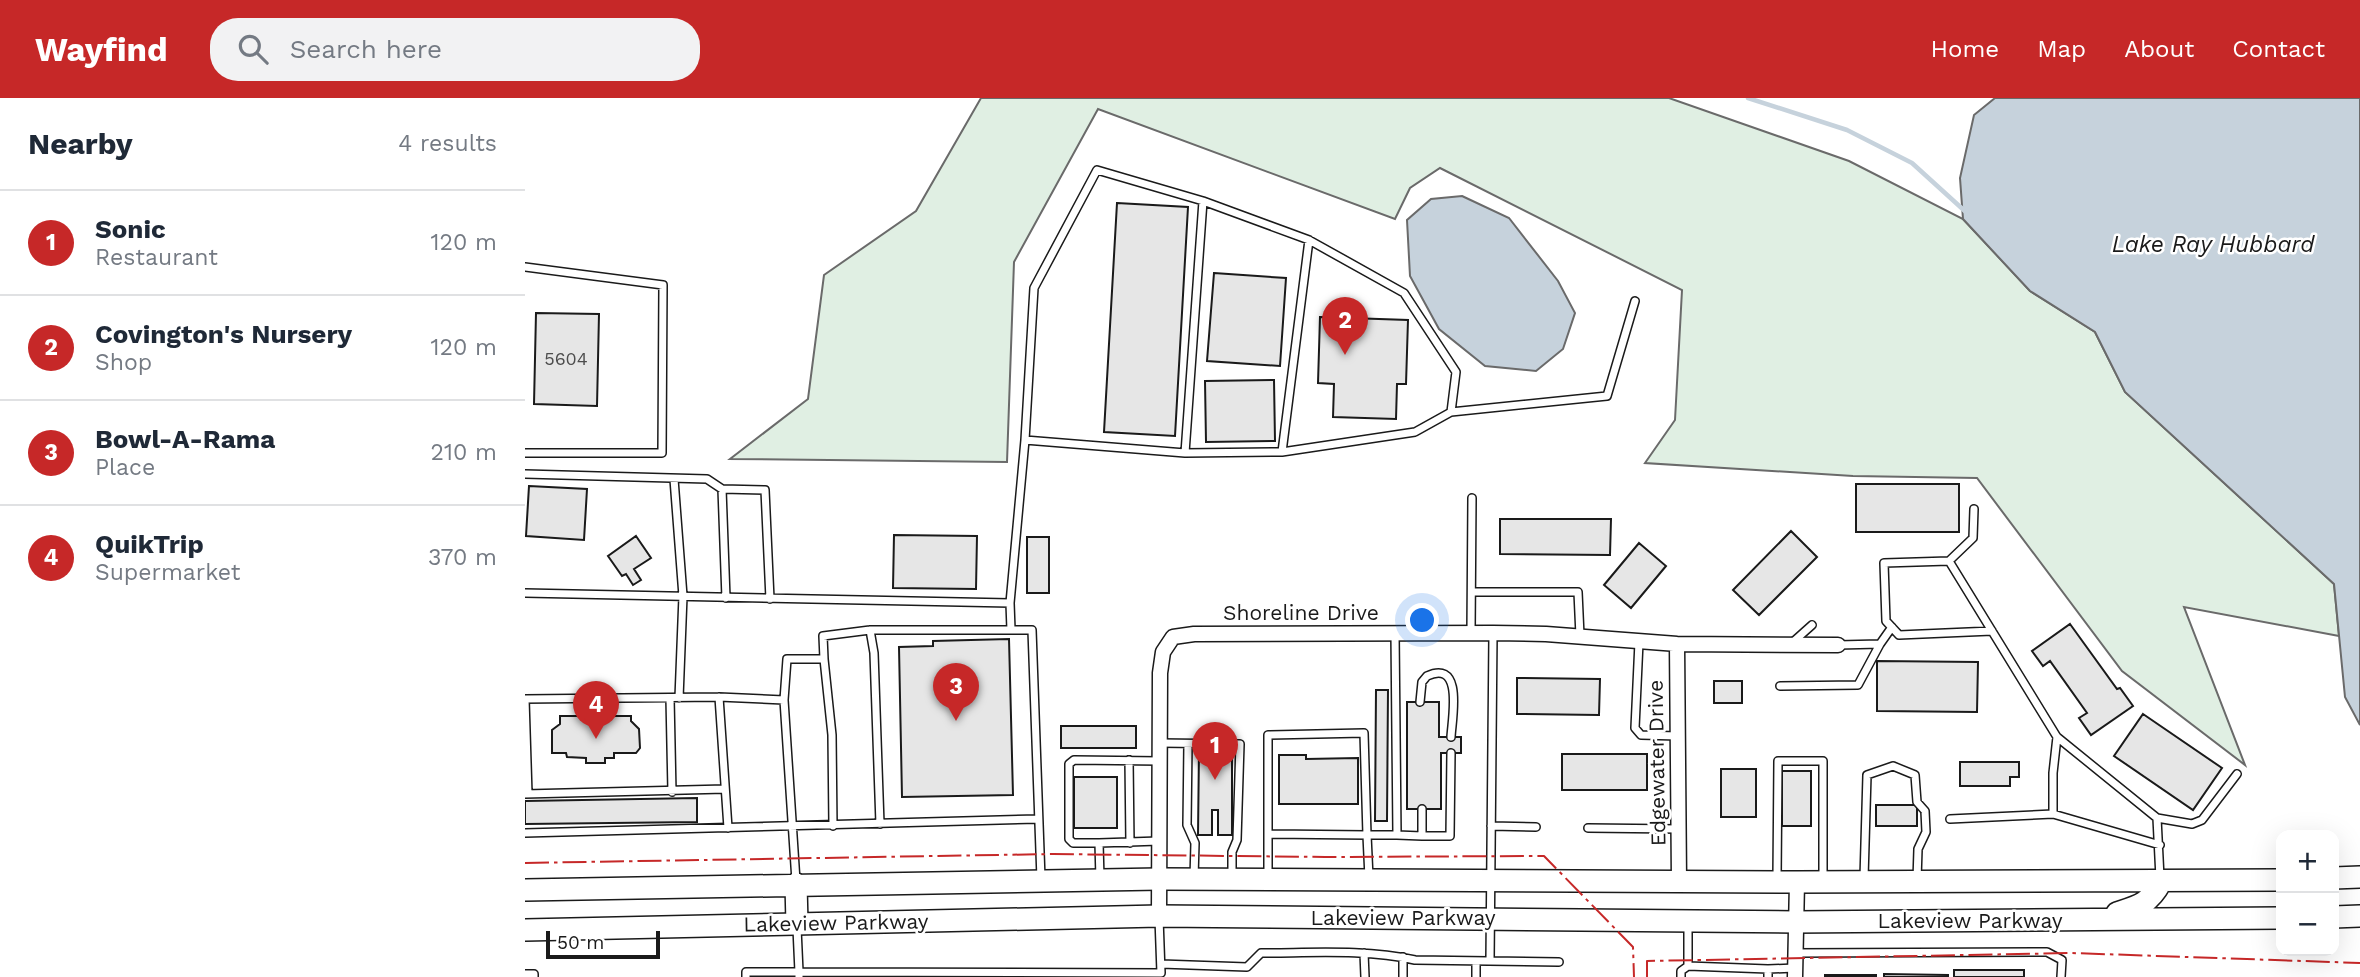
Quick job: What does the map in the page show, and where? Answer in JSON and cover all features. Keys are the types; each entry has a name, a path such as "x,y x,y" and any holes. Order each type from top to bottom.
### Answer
{"main road":[{"path":"2339,878 2360,877"},
{"name":"Lakeview Parkway","path":"525,890 1159,878 1787,882 2276,880"},
{"path":"2048,920 2117,913 2141,905 2154,895 2161,882"},
{"path":"796,884 797,924"},
{"name":"Lakeview Parkway","path":"525,930 1159,916 1795,922 2276,918"},
{"path":"2339,917 2360,916"}],"street":[{"name":"Shoreline Drive","path":"1159,916 1160,673 1163,652 1173,637 1194,634 1493,633 1580,636 1677,644 1837,645"},
{"name":"Edgewater Drive","path":"1677,644 1679,881"},
{"path":"1787,882 1795,922 1795,966"}],"lane":[{"path":"1011,630 1010,603 1025,440 1034,288 1097,170 1203,201 1309,240 1404,293 1456,372 1451,412"},
{"path":"1185,453 1203,201"},
{"path":"1282,452 1309,240"},
{"path":"525,267 663,285 663,453 525,453"},
{"path":"1025,440 1185,453 1282,452 1415,432 1451,412 1607,396 1635,301"},
{"path":"525,474 707,479 722,489 765,490 770,599"},
{"path":"674,479 683,596 679,698"},
{"path":"722,489 726,598"},
{"path":"1471,633 1472,498"},
{"path":"1974,509 1973,538 1949,561 1884,563 1886,621 1899,635 1992,631"},
{"path":"1949,561 2057,737 2157,818 2192,824 2202,820 2237,774"},
{"path":"1472,592 1579,592 1580,636"},
{"path":"525,593 1010,603"},
{"path":"1790,645 1812,625"},
{"path":"1780,686 1857,685 1892,627"},
{"path":"870,630 874,653 880,824"},
{"path":"833,826 832,735 823,636 870,630 1032,630 1041,880"},
{"path":"1395,633 1397,835"},
{"path":"1490,961 1493,633"},
{"path":"1639,641 1635,728 1641,736 1678,736"},
{"path":"1837,645 1880,643"},
{"path":"796,884 784,700 787,659 824,659"},
{"path":"1420,702 1422,682 1427,676 1441,673 1449,677 1453,685 1451,737"},
{"path":"719,697 728,828"},
{"path":"725,789 526,794 525,699 719,697 784,700"},
{"path":"670,698 672,792"},
{"path":"1268,879 1268,735 1364,733 1369,878"},
{"path":"2053,814 2053,773 2057,737"},
{"path":"1160,743 1240,744 1233,879"},
{"path":"1188,744 1187,825 1195,843 1194,879"},
{"path":"1268,834 1450,836 1451,753"},
{"path":"1159,841 1073,843 1069,839 1069,764 1074,760 1160,761"},
{"path":"1129,760 1130,843"},
{"path":"1787,882 1777,818 1778,761 1823,761 1823,882"},
{"path":"1864,882 1867,775 1893,766 1915,775 1917,802 1925,811 1926,832 1918,849 1917,882"},
{"path":"1422,809 1422,836"},
{"path":"1950,819 2053,814 2159,845"},
{"path":"2157,818 2161,882"},
{"path":"525,833 1038,819"},
{"path":"1491,826 1536,827"},
{"path":"1588,828 1679,829"},
{"path":"1099,843 1100,879"},
{"path":"1159,916 1162,971"},
{"path":"1688,920 1688,965"},
{"path":"797,924 799,975"},
{"path":"1681,977 1681,971 1688,965 1768,973 1795,966 2047,952 2061,960 2061,977"},
{"path":"746,977 746,972 799,975 1131,975 1247,967 1261,953 1364,953 1415,960 1559,962"},
{"path":"1364,953 1365,977"},
{"path":"1403,957 1403,977"},
{"path":"1476,961 1476,977"},
{"path":"1247,967 1247,977"},
{"path":"525,974 534,974 534,977"}],"green space":[{"path":"981,98 1669,98 1849,161 1963,219 2030,291 2095,332 2125,392 2334,584 2339,636 2184,607 2245,765 2122,671 1977,478 1853,476 1645,463 1675,420 1682,290 1440,168 1410,188 1395,219 1098,109 1014,262 1007,462 730,459 808,399 824,275 916,211"}],"water":[{"name":"Lake Ray Hubbard","path":"1995,98 2360,98 2360,725 2345,697 2334,584 2125,392 2095,332 2030,291 1963,219 1960,178 1974,115"},
{"path":"1462,196 1509,218 1558,281 1575,313 1563,349 1536,371 1485,366 1439,329 1410,276 1407,220 1431,199"}],"building":[{"path":"1117,203 1188,207 1175,436 1104,432"},
{"path":"1214,273 1286,278 1280,366 1207,361"},
{"path":"536,313 599,314 597,406 534,404"},
{"path":"1320,317 1408,320 1406,384 1397,384 1396,419 1333,417 1334,384 1318,383"},
{"path":"1274,380 1275,441 1206,442 1205,381"},
{"path":"1856,484 1959,484 1959,532 1856,532"},
{"path":"529,486 587,489 584,540 526,536"},
{"path":"1500,519 1611,519 1610,555 1500,554"},
{"path":"1791,531 1817,557 1759,615 1733,590"},
{"path":"894,535 977,536 976,589 893,588"},
{"path":"636,536 651,558 634,569 641,580 633,585 626,574 622,576 608,556"},
{"path":"1027,537 1049,537 1049,593 1027,593"},
{"path":"1639,543 1666,566 1631,608 1604,585"},
{"path":"2070,624 2117,689 2120,688 2133,706 2091,735 2079,718 2087,713 2050,661 2043,666 2032,651"},
{"path":"1009,639 1013,795 902,797 899,647 933,646 933,641"},
{"path":"1877,661 1978,662 1977,712 1877,711"},
{"path":"1517,678 1600,679 1599,715 1517,714"},
{"path":"1714,681 1742,681 1742,703 1714,703"},
{"path":"1376,690 1388,690 1387,821 1375,821"},
{"path":"1407,702 1439,702 1439,737 1461,737 1461,753 1441,753 1441,809 1407,809"},
{"path":"2143,714 2222,768 2193,810 2114,756"},
{"path":"560,716 631,716 631,721 639,729 640,748 636,753 614,753 614,758 605,758 605,763 586,763 586,758 552,753 552,730 560,724"},
{"path":"1061,726 1136,726 1136,748 1061,748"},
{"path":"1199,749 1232,749 1232,835 1218,835 1218,810 1212,810 1212,835 1198,835"},
{"path":"1562,754 1647,754 1647,790 1562,790"},
{"path":"1279,755 1306,755 1306,759 1358,758 1358,804 1279,804"},
{"path":"1960,762 2019,762 2019,777 2010,777 2010,786 1960,786"},
{"path":"1721,769 1756,769 1756,817 1721,817"},
{"path":"1782,771 1811,771 1811,826 1782,826"},
{"path":"1074,777 1117,777 1117,828 1074,828"},
{"path":"697,798 697,822 525,824 525,801"},
{"path":"1876,805 1917,805 1917,826 1876,826"},
{"path":"1954,970 2024,970 2024,977 1954,977"},
{"path":"1884,974 1948,975 1948,977 1884,977"},
{"path":"1876,975 1876,977 1825,977"}],"waterway":[{"path":"1748,98 1847,130 1912,163 1967,213"}],"power":[{"path":"525,863 1053,854 1544,856 1633,947 1634,977"},
{"path":"1647,977 1647,961 2072,953 2360,963"}],"place":[{"name":"Covington's Nursery","path":"1345,355"},
{"name":"Bowl-A-Rama","path":"956,721"},
{"name":"QuikTrip","path":"596,739"},
{"name":"Sonic","path":"1215,780"}]}
